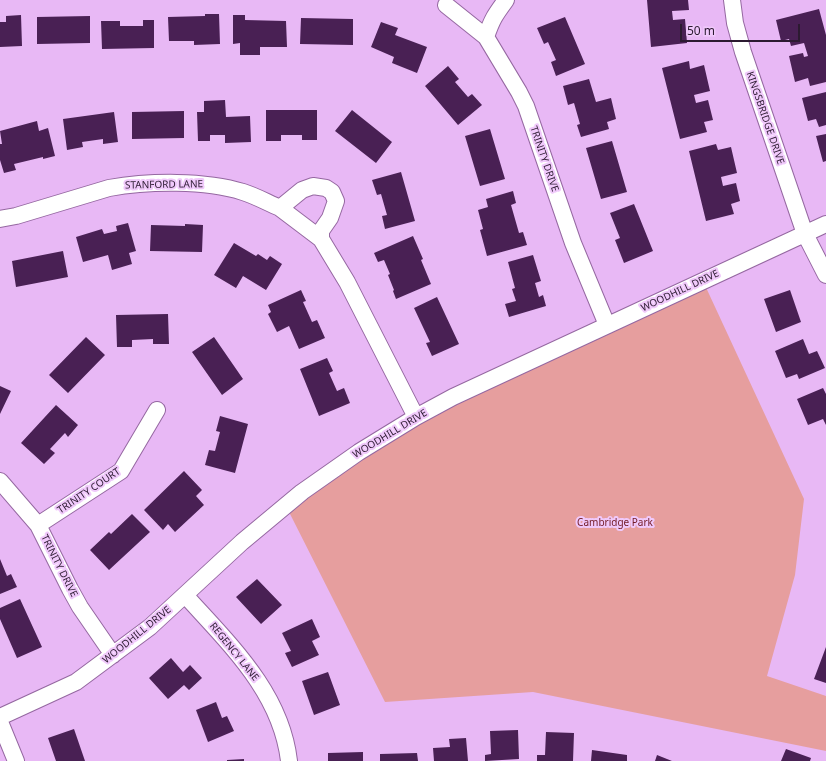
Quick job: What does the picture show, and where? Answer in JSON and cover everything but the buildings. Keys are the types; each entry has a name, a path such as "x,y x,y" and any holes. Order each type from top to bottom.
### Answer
{"street":[{"path":"486,38 491,21 506,0"},
{"name":"KINGSBRIDGE DRIVE","path":"732,0 734,23 743,52 805,234 826,274"},
{"name":"TRINITY DRIVE","path":"445,2 486,38 519,92 526,106 573,243 607,325"},
{"name":"STANFORD LANE","path":"0,219 16,216 109,188 139,184 194,183 217,186 244,193 280,208 321,239"},
{"path":"280,208 302,190 313,186 326,188 332,192 336,201 330,218 322,231 321,239 348,282 416,417"},
{"name":"WOODHILL DRIVE","path":"0,717 76,682 150,627 242,542 302,492 359,452 416,417 607,325 826,224"},
{"name":"TRINITY COURT","path":"38,525 121,472 157,410"},
{"name":"TRINITY DRIVE","path":"0,481 38,525 77,601 113,654"},
{"name":"REGENCY LANE","path":"185,595 238,654 265,690 282,731 289,761"},
{"path":"0,722 16,761"}],"green space":[{"name":"Cambridge Park","path":"703,281 804,499 795,575 767,676 826,696 826,751 533,692 385,702 286,506 359,452"}]}
